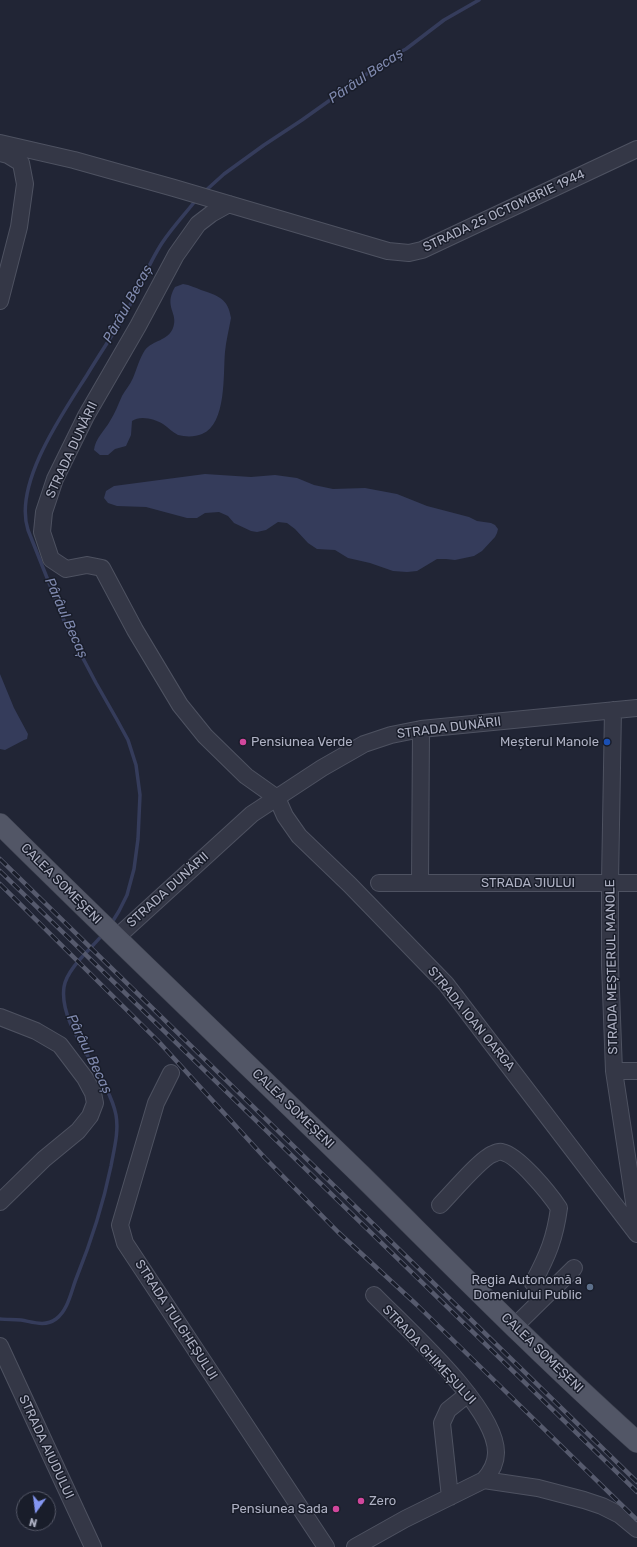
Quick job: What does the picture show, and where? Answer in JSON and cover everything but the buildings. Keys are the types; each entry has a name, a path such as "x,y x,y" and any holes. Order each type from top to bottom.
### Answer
{"main road":[{"name":"CALEA SOMEȘENI","path":"0,824 585,1396 637,1442"},
{"name":"CALEA SOMEȘENI","path":"585,1396 613,1412 637,1422"}],"street":[{"name":"STRADA 25 OCTOMBRIE 1944","path":"0,143 74,160 388,251 409,253 422,250 637,149"},
{"path":"0,153 8,155 21,163 25,184 19,227 0,301"},
{"name":"STRADA DUNĂRII","path":"222,202 211,214 198,224 176,255 138,326 86,416 55,480 44,512 42,532 51,559 66,569 87,565 102,568 128,617 180,705 205,736 246,776 277,798"},
{"name":"STRADA DUNĂRII","path":"114,937 252,814 322,768 364,744 392,735 421,729 637,708"},
{"name":"STRADA MEȘTERUL MANOLE","path":"613,710 610,965 614,1071 637,1222"},
{"path":"420,883 421,729"},
{"name":"STRADA IOAN OARGA","path":"277,798 285,816 299,836 350,885 446,984 637,1234"},
{"name":"STRADA JIULUI","path":"379,883 637,883"},
{"path":"0,1017 36,1031 60,1045 85,1078 93,1093 95,1103 90,1116 78,1131 44,1159 0,1202"},
{"path":"614,1071 637,1071"},
{"name":"STRADA TULGHEȘULUI","path":"171,1073 156,1103 120,1225 125,1243 326,1547"},
{"path":"440,1205 477,1166 491,1154 501,1152 512,1156 550,1194 559,1208 556,1231 546,1258 534,1282 546,1296"},
{"path":"515,1326 574,1268"},
{"name":"STRADA GHIMEȘULUI","path":"374,1295 445,1367 468,1394 486,1419 494,1440 496,1452 495,1463 491,1472 484,1480"},
{"name":"STRADA AIUDULUI","path":"0,1346 93,1547"},
{"path":"450,1497 442,1422 448,1410 468,1394"},
{"path":"355,1547 405,1519 484,1480 538,1488 584,1500 602,1506 620,1515 637,1529"}],"water":[{"path":"183,284 217,296 225,302 230,311 231,318 225,348 222,397 216,420 210,428 202,434 187,436 178,435 163,424 148,418 135,419 132,421 131,435 126,446 115,449 108,455 100,455 94,450 96,442 112,418 122,396 132,381 143,353 152,344 168,336 173,328 174,318 170,300 175,287"},
{"path":"205,474 251,477 275,475 297,478 314,485 333,489 365,488 397,494 427,506 469,517 477,521 491,523 498,529 495,537 482,551 474,556 455,560 437,559 417,571 393,571 370,563 348,558 335,550 317,549 308,543 287,523 278,522 266,530 257,532 251,531 234,523 228,516 219,512 205,513 197,518 187,518 146,507 117,506 108,503 104,498 106,491 114,486"},
{"path":"0,674 14,708 28,734 27,739 5,750 0,749"}],"waterway":[{"name":"Pârâul Becaș","path":"203,193 224,174 264,145 392,56 406,49 444,20 479,0"},
{"name":"Pârâul Becaș","path":"111,924 127,895 134,869 138,839 140,795 136,765 128,740 67,628 28,530 25,512 28,492 34,471 54,429 124,316 162,243 196,200"},
{"name":"Pârâul Becaș","path":"0,1319 48,1323 60,1315 69,1300 92,1237 104,1195 116,1140 116,1115 104,1083 68,1019 64,1003 64,987 66,980 81,958 104,933"}],"railway":[{"path":"0,859 637,1482"},
{"path":"0,871 637,1492"},
{"path":"0,884 159,1042 265,1158 338,1232 417,1305 637,1520"}],"place":[{"name":"Pensiunea Verde","path":"243,742"},
{"name":"Meșterul Manole","path":"607,742"},
{"name":"Regia Autonomă a Domeniului Public","path":"590,1287"},
{"name":"Zero","path":"361,1501"},
{"name":"Pensiunea Sada","path":"336,1509"}]}
